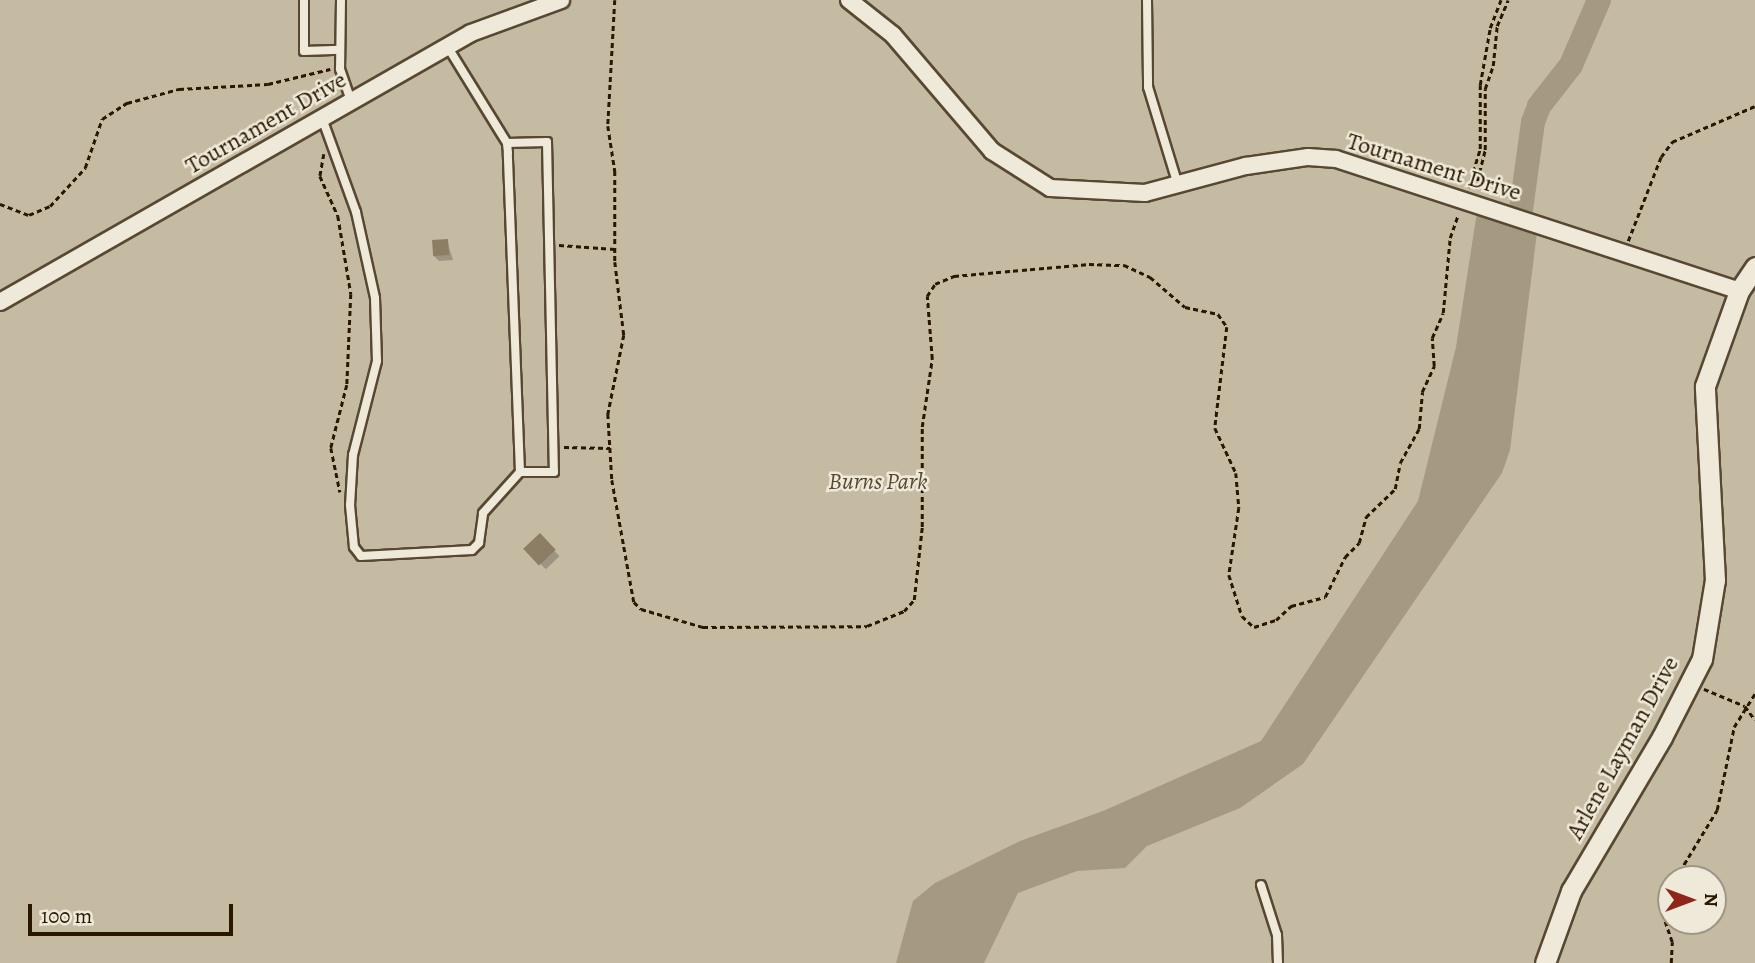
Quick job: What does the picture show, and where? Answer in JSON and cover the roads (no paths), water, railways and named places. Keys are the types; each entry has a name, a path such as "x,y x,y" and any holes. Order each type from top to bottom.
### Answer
{"street":[{"name":"Tournament Drive","path":"0,302 447,47 507,17 561,0"},
{"name":"Tournament Drive","path":"849,0 893,34 992,151 1034,182 1067,191 1145,193 1246,166 1308,157 1357,164 1740,291"},
{"name":"Arlene Layman Drive","path":"1545,963 1571,891 1691,683 1708,633 1714,580 1705,386 1740,291 1755,267"}],"lane":[{"path":"304,0 304,51 340,50"},
{"path":"341,0 340,69 351,101"},
{"path":"1147,0 1148,87 1178,186"},
{"path":"321,117 373,275 378,346 353,455 350,505 354,547 361,556 472,550 479,543 483,513 520,472 507,143 447,47"},
{"path":"507,143 547,142 555,472 520,472"},
{"path":"1261,885 1277,935 1278,963"}],"waterway":[{"path":"1520,217 1533,122 1539,106 1571,65 1599,0"}],"park label":[{"name":"Burns Park","path":"878,482"}]}
